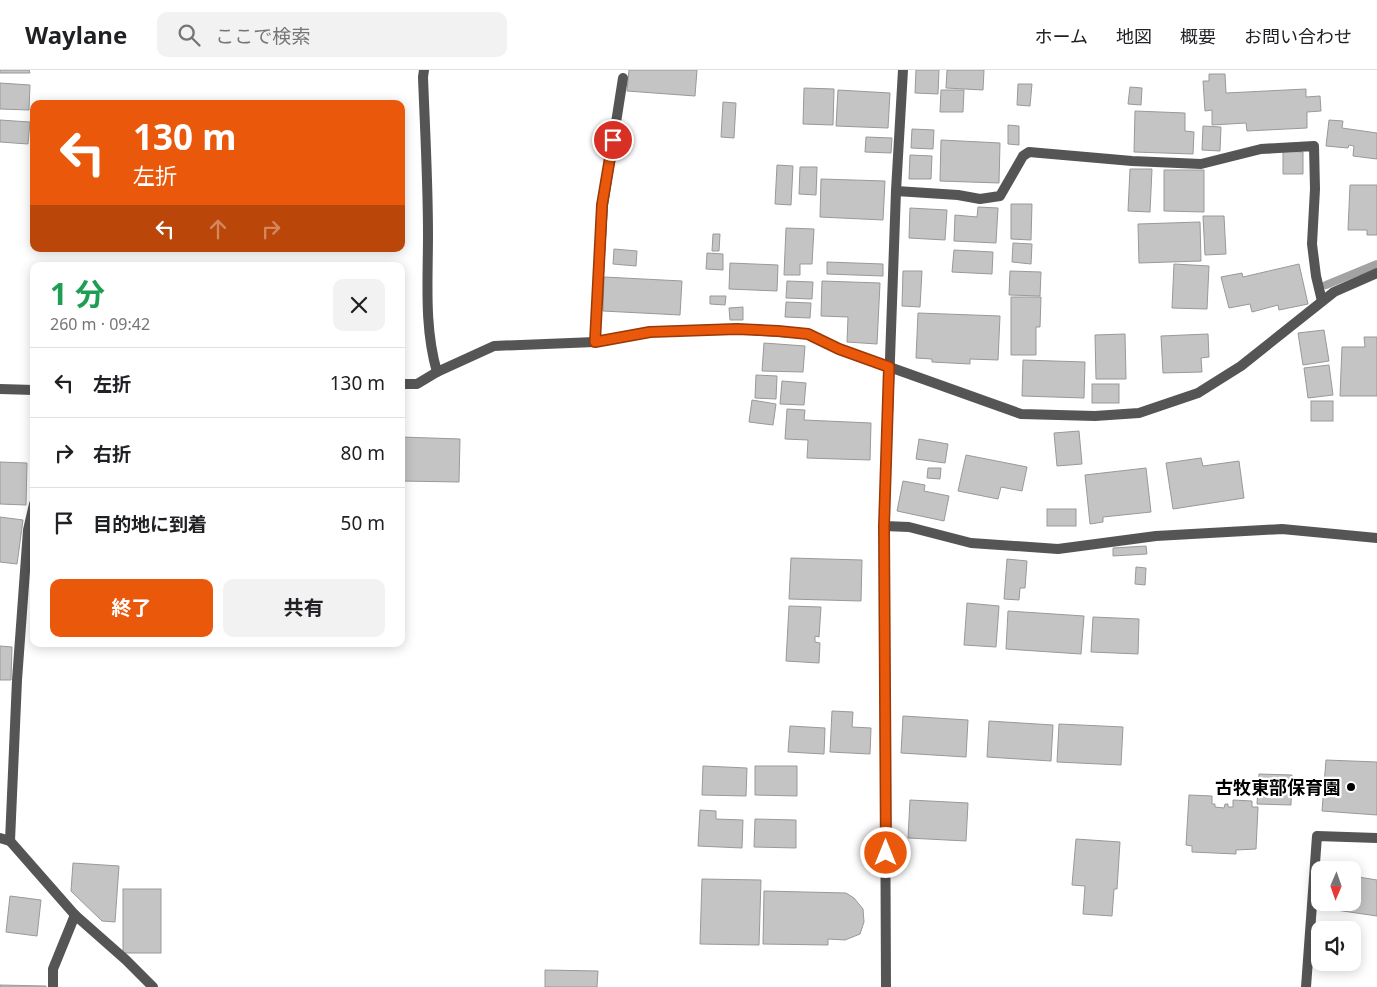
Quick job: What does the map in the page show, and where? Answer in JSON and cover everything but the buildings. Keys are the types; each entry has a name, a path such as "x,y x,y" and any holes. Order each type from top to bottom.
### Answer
{"street":[{"path":"424,70 428,235 427,308 431,352 437,372"},
{"path":"886,987 884,526 896,191 903,70"},
{"path":"595,342 602,205 623,78"},
{"path":"896,191 958,195 980,199 1000,196 1023,156 1029,152 1132,161 1200,164 1261,149 1314,146 1315,189 1312,244 1316,276 1322,301"},
{"path":"405,384 417,384 437,372 494,346 595,342 650,332 737,329 808,334 839,349 1021,414 1094,416 1139,413 1198,393 1241,366 1334,292 1377,273"},
{"path":"0,390 30,390"},
{"path":"30,525 27,540 5,840 75,915 153,987"},
{"path":"884,526 909,527 971,543 1058,550 1156,536 1282,529 1377,538"},
{"path":"1306,987 1317,836 1377,838"},
{"path":"53,987 53,969 75,915"}],"waterway":[{"path":"1326,285 1377,264"}],"place":[{"name":"古牧東部保育園","path":"1351,787"}],"route":[{"path":"613,140 602,205 595,342 650,332 737,329 778,331 808,334 839,349 889,367 884,526 886,853"}]}
